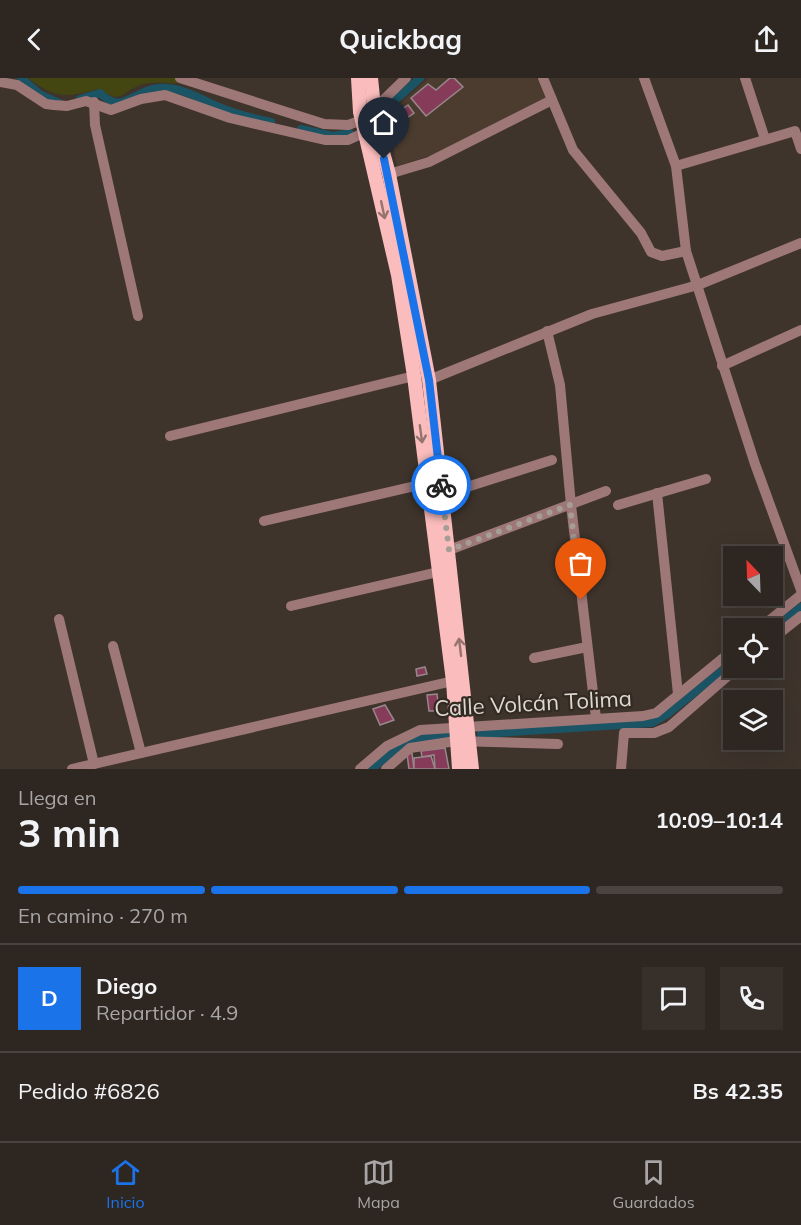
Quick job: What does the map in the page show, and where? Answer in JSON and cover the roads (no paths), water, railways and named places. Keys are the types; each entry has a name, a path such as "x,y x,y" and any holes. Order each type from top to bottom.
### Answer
{"main road":[{"path":"358,78 398,275 414,376 460,732 470,743 472,769"},
{"path":"371,78 367,120 389,174 429,380 449,550 460,732 459,769"}],"street":[{"path":"180,78 324,124 348,125 367,120"},
{"path":"0,82 17,85 46,104 67,106 94,102 102,108 111,110 141,99 165,95 230,118 315,138 348,140 406,78"},
{"path":"543,78 573,150 641,233 651,252 662,256 686,251"},
{"path":"644,78 676,166 686,251 754,464 801,590"},
{"path":"745,78 765,139"},
{"path":"389,174 429,162 552,100"},
{"path":"94,102 95,124 138,316"},
{"path":"676,166 795,131 801,149"},
{"path":"429,380 592,314 698,285 801,243"},
{"path":"723,366 801,330"},
{"path":"547,332 560,384 570,505 596,718"},
{"path":"170,436 414,376"},
{"path":"442,495 552,460"},
{"path":"618,506 706,479"},
{"path":"264,521 428,483"},
{"path":"449,550 606,491"},
{"path":"657,493 678,694"},
{"path":"291,606 438,572"},
{"path":"772,618 801,595"},
{"path":"783,630 801,616"},
{"path":"59,619 94,764"},
{"path":"113,646 141,753"},
{"path":"534,658 587,647"},
{"name":"Calle Volcán Tolima","path":"360,769 387,746 411,732 460,732 656,713 723,659"},
{"name":"Calle Volcán Tolima","path":"621,769 624,733 654,733 669,727 725,678"},
{"path":"72,769 453,681"},
{"name":"Calle Volcán Tolima","path":"386,769 410,748 460,732"},
{"name":"Calle Volcán Tolima","path":"470,743 558,744"}],"waterway":[{"path":"21,78 41,95 59,103"},
{"path":"377,117 420,78"},
{"path":"80,99 100,93 115,102 122,102 150,90 168,88 235,113 271,122"},
{"path":"301,129 333,136 350,133"},
{"path":"783,621 801,607"},
{"path":"481,734 652,723 669,713 723,670"},
{"path":"372,769 407,743 425,737 449,735"}]}
